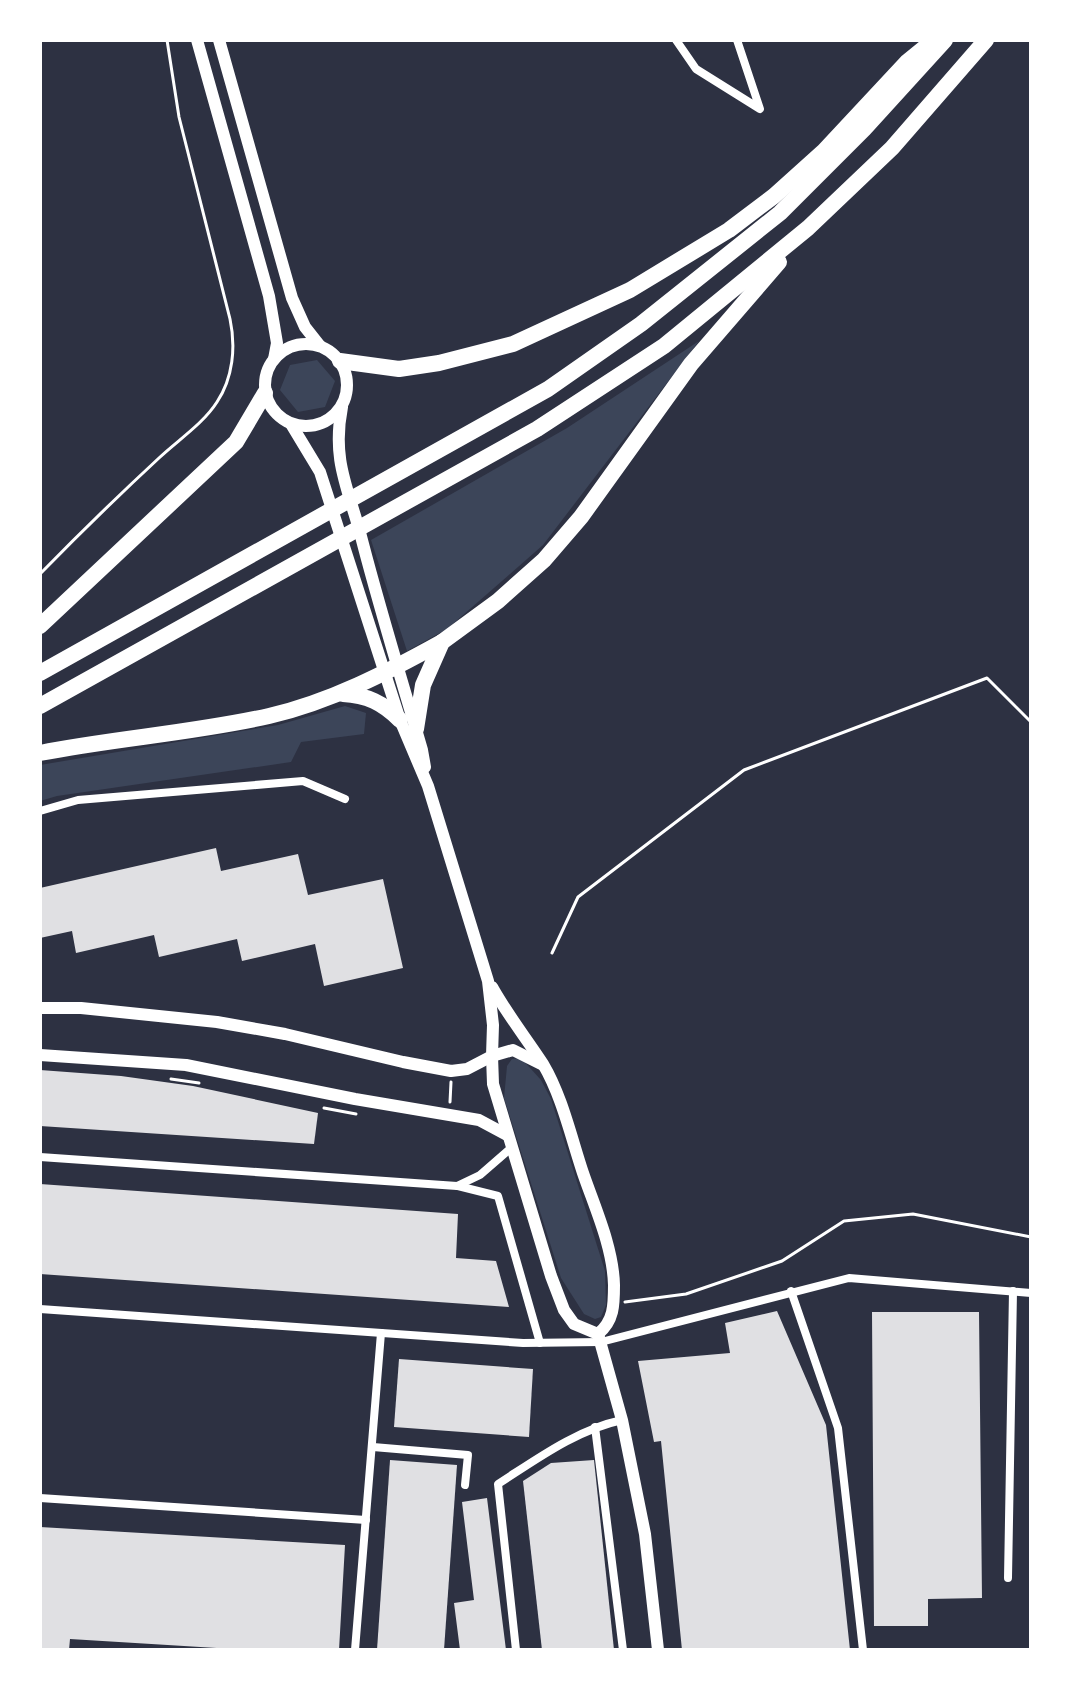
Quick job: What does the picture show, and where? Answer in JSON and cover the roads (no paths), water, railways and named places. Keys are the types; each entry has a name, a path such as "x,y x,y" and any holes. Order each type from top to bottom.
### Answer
{"highway":[{"path":"340,361 399,369 439,363 513,344 630,290 729,230 774,196 824,151 907,62 934,40"},
{"path":"40,673 548,389 641,324 780,213 864,129 945,40"},
{"path":"40,706 537,429 664,346 808,228 892,148 986,40"},
{"path":"40,753 270,716 337,694 442,642 498,601 544,560 600,491 691,364 808,228"},
{"path":"40,626 236,442 265,393"},
{"path":"416,729 423,685 442,642"},
{"path":"337,694 363,694 388,707 400,720"}],"street":[{"path":"197,40 269,296 277,343 268,369 265,393 270,406 279,417 302,427 325,423 342,407"},
{"path":"219,40 292,298 305,327 320,346 340,361 348,384 338,427 343,482 416,729 428,786 488,981 493,1025 493,1084 509,1142 564,1310 574,1324 600,1338 622,1420 645,1534 658,1650"},
{"path":"676,40 696,69 760,109 737,40"},
{"path":"274,359 295,345 320,346"},
{"path":"291,424 320,472 350,562 397,665 400,720 428,786"},
{"path":"40,811 78,800 303,781 345,799"},
{"path":"488,981 543,1065 559,1099 609,1253 614,1282 613,1304 609,1325 600,1338"},
{"path":"40,1008 95,1009 217,1022 451,1071 467,1069 492,1056 513,1050 543,1065"},
{"path":"40,1055 186,1065 479,1120 509,1142"},
{"path":"457,1186 480,1175 509,1142"},
{"path":"40,1157 457,1186 498,1196 540,1343"},
{"path":"40,1309 540,1343 600,1338 849,1278 1031,1293"},
{"path":"791,1291 838,1428 863,1650"},
{"path":"1008,1578 1013,1291"},
{"path":"355,1650 381,1333"},
{"path":"516,1650 498,1484 569,1440 595,1427 622,1420"},
{"path":"595,1427 623,1650"},
{"path":"373,1447 468,1455 465,1485"},
{"path":"40,1498 366,1520"}]}
